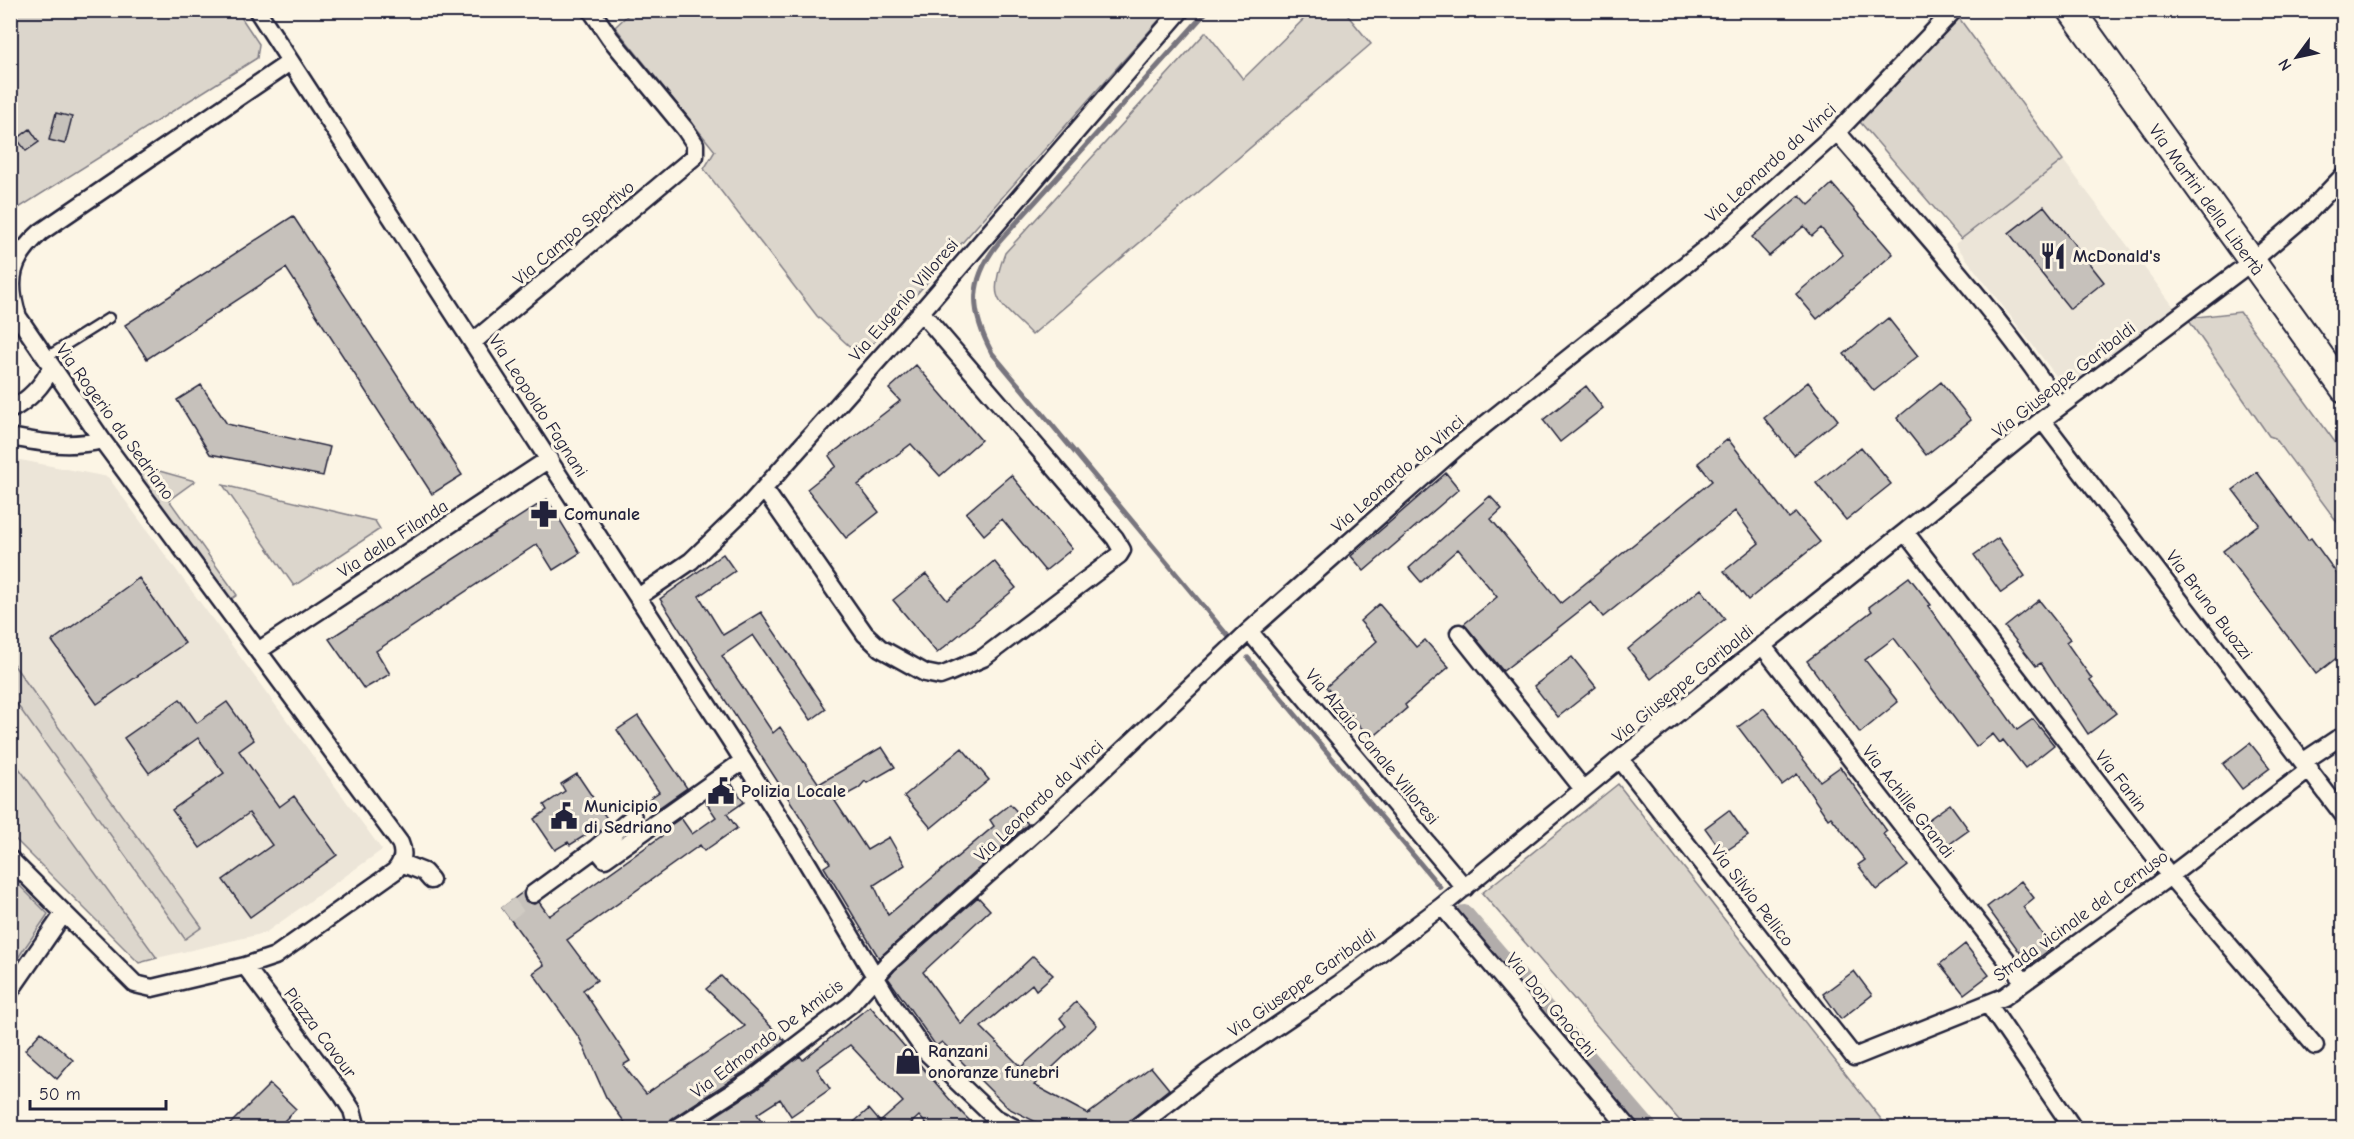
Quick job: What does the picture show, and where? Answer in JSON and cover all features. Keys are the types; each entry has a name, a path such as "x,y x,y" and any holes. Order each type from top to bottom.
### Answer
{"main road":[{"name":"Via Martiri della Libertà","path":"2071,10 2343,388"}],"street":[{"name":"Via Leopoldo Fagnani","path":"257,10 743,761 891,1003 924,1050 994,1117 1015,1128"},
{"name":"Via Campo Sportivo","path":"473,342 693,160 696,151 695,144 685,129 610,38 591,10"},
{"name":"Via Eugenio Villoresi","path":"638,597 691,561 764,489 921,312 1181,10"},
{"name":"Via Leonardo da Vinci","path":"877,977 888,963 1059,812 1249,631 1457,447 1720,237 1837,132 1954,10"},
{"name":"Via Rogerio da Sedriano","path":"290,62 28,243 19,255 14,270 11,285 12,300 18,317 102,440 400,843 403,850 398,867"},
{"path":"1837,132 1964,280 2040,376 2059,406"},
{"name":"Via Giuseppe Garibaldi","path":"1136,1128 1207,1073 1339,984 1466,888 1583,789 2059,406 2251,262 2307,214 2343,175"},
{"path":"764,489 865,634 880,648 925,674 940,676 982,658 1119,555 1122,550 1115,537 921,312"},
{"path":"10,410 35,393 46,379 48,363"},
{"name":"Via Bruno Buozzi","path":"2042,420 2307,765 2343,816"},
{"path":"10,437 57,446 102,440"},
{"name":"Via della Filanda","path":"258,651 549,459"},
{"name":"Via Fanin","path":"1905,532 2170,876 2315,1046"},
{"name":"Via Alzaia Canale Villoresi","path":"1249,631 1466,888"},
{"path":"1459,633 1583,789"},
{"name":"Via Achille Grandi","path":"1762,645 2024,982"},
{"name":"Strada vicinale del Cernuso","path":"1854,1057 2004,997 2170,876 2337,739"},
{"name":"Via Silvio Pellico","path":"1620,759 1854,1057"},
{"path":"596,848 605,859 743,761"},
{"path":"533,894 596,848 633,817"},
{"path":"10,859 135,984 152,988 245,966 275,956 398,867 424,872 431,880"},
{"name":"Via Don Gnocchi","path":"1442,906 1629,1128"},
{"path":"10,991 64,913"},
{"name":"Piazza Cavour","path":"245,966 343,1096 352,1110 357,1128"},
{"name":"Via Edmondo De Amicis","path":"677,1128 750,1081 851,1004 877,977"},
{"path":"1988,1005 2073,1128"}],"lane":[{"path":"48,363 109,318"}],"shaded area":[{"path":"10,11 237,11 259,44 257,58 11,213"},
{"path":"632,11 1167,11 861,357 817,316 704,169 715,151 615,27"},
{"path":"1312,11 1344,11 1371,44 1032,335 1004,307 996,292 999,269 1005,253 1206,32 1243,79"},
{"path":"1959,18 2063,160 1961,239 1860,122"},
{"path":"2063,160 2174,307 2067,390 1955,244"},
{"path":"2240,312 2343,453 2343,530 2275,438 2269,436 2187,318"},
{"path":"10,458 108,477 382,850 265,933 157,958 11,757"},
{"path":"138,465 195,481 169,500 237,595 227,602 130,471"},
{"path":"223,485 375,521 380,529 294,586"},
{"path":"11,661 202,927 185,939 11,696"},
{"path":"10,757 157,958 139,963 11,835"},
{"path":"1618,784 1888,1128 1686,1128 1482,893"},
{"path":"11,877 48,914 11,968"}],"building":[{"path":"56,113 72,117 65,144 49,140"},
{"path":"30,129 39,142 26,151 17,139"},
{"path":"1832,184 1893,254 1817,319 1796,294 1843,255 1821,228 1812,236 1804,226 1769,256 1752,237 1800,195 1809,205"},
{"path":"2044,206 2104,282 2070,309 2009,233"},
{"path":"293,216 462,475 432,494 286,268 147,359 125,325"},
{"path":"1888,318 1918,356 1874,391 1844,354"},
{"path":"916,365 981,440 940,476 911,444 858,485 879,512 846,538 807,489 836,466 829,456 900,401 889,389"},
{"path":"1808,382 1838,420 1794,455 1764,418"},
{"path":"1941,382 1971,420 1926,455 1897,418"},
{"path":"201,385 227,424 330,447 323,476 210,454 177,400"},
{"path":"1586,386 1603,408 1560,442 1543,420"},
{"path":"1728,439 1789,518 1796,513 1820,542 1748,600 1724,571 1759,543 1735,511 1603,617 1591,602 1503,671 1464,624 1497,597 1458,549 1421,582 1409,568 1490,496 1502,509 1491,519 1561,603 1712,481 1698,463"},
{"path":"1861,447 1891,484 1846,520 1816,483"},
{"path":"2257,472 2308,540 2311,538 2343,582 2343,653 2316,674 2223,551 2259,524 2233,490"},
{"path":"1446,473 1459,489 1364,571 1351,556"},
{"path":"1011,475 1072,549 1045,571 1002,519 984,535 966,513"},
{"path":"547,499 580,553 553,570 537,544 376,651 390,674 364,689 329,639"},
{"path":"1998,538 2025,576 2001,593 1974,555"},
{"path":"723,554 735,571 699,596 723,635 761,612 826,709 811,720 753,635 722,656 773,733 780,727 819,784 882,747 895,767 867,783 865,781 859,788 835,801 867,850 889,837 905,865 874,885 888,915 994,826 990,820 1010,804 1028,824 879,958 824,867 830,863 660,599"},
{"path":"994,561 1016,588 937,653 893,600 926,574 947,600"},
{"path":"1909,577 1931,605 1928,606 2017,730 2033,719 2054,745 2025,768 2003,740 2000,743 1993,734 1976,747 1894,638 1865,660 1898,702 1860,733 1807,661 1872,611 1869,607"},
{"path":"139,578 185,643 97,704 52,641"},
{"path":"1701,589 1725,619 1651,679 1628,649"},
{"path":"2039,600 2070,639 2066,642 2092,679 2090,680 2116,713 2088,734 2041,663 2036,666 2005,627"},
{"path":"1379,604 1416,647 1425,640 1449,667 1405,705 1407,708 1371,739 1326,687 1377,641 1360,621"},
{"path":"1572,657 1596,687 1558,717 1534,686"},
{"path":"180,699 197,723 227,702 254,740 239,751 279,807 294,796 337,855 250,917 223,880 272,845 249,813 200,848 172,810 224,773 198,738 149,773 124,738"},
{"path":"1764,708 1820,781 1840,767 1887,831 1883,834 1908,866 1877,890 1858,865 1865,860 1831,817 1828,819 1797,774 1782,785 1738,727"},
{"path":"638,716 687,788 657,809 649,799 659,792 617,730"},
{"path":"2250,743 2270,768 2242,789 2223,764"},
{"path":"962,748 989,780 931,828 904,796"},
{"path":"577,774 610,823 595,835 592,831 570,845 568,842 555,850 534,819 547,810 544,805 565,791 561,784"},
{"path":"731,783 744,802 727,814 737,828 704,851 700,845 567,940 597,980 583,990 630,1061 623,1065 646,1094 745,1026 706,989 721,976 785,1041 744,1072 671,1119 667,1128 629,1128 606,1097 580,1039 533,973 544,965 502,908 523,892 525,901 534,904 539,902 549,916 670,830 668,827 681,818 692,834 716,817 705,801"},
{"path":"1950,804 1969,830 1944,848 1925,822"},
{"path":"1729,810 1748,836 1723,853 1705,828"},
{"path":"2021,881 2034,898 2023,907 2052,948 2029,965 1987,907"},
{"path":"978,897 990,910 923,972 961,1024 1033,956 1053,975 1036,990 1032,984 981,1027 1021,1067 1066,1026 1060,1018 1076,1002 1097,1025 1034,1085 1088,1114 1151,1067 1169,1089 1120,1128 1048,1128 1008,1108 942,1042 936,1046 888,978"},
{"path":"1965,944 1989,975 1964,994 1940,964"},
{"path":"1854,971 1872,995 1841,1019 1823,994"},
{"path":"870,1006 957,1108 977,1128 930,1128 919,1116 906,1128 847,1128 869,1109 880,1122 903,1102 850,1045 817,1069 830,1089 791,1116 780,1099 757,1114 766,1128 696,1128 756,1090 800,1056 803,1060"},
{"path":"41,1032 73,1060 57,1079 25,1050"},
{"path":"270,1084 296,1109 277,1128 226,1128"}],"waterway":[{"path":"1208,10 999,242 982,269 978,282 976,309 984,337 992,353 1228,636"},
{"path":"1248,658 1440,887"},
{"path":"1464,915 1647,1128"}],"tunnel":[{"path":"506,914 533,894"}],"place":[{"name":"McDonald's","path":"2053,256"},
{"name":"Comunale","path":"544,514"},
{"name":"Polizia Locale","path":"721,791"},
{"name":"Municipio di Sedriano","path":"564,816"},
{"name":"Ranzani onoranze funebri","path":"908,1061"}]}
